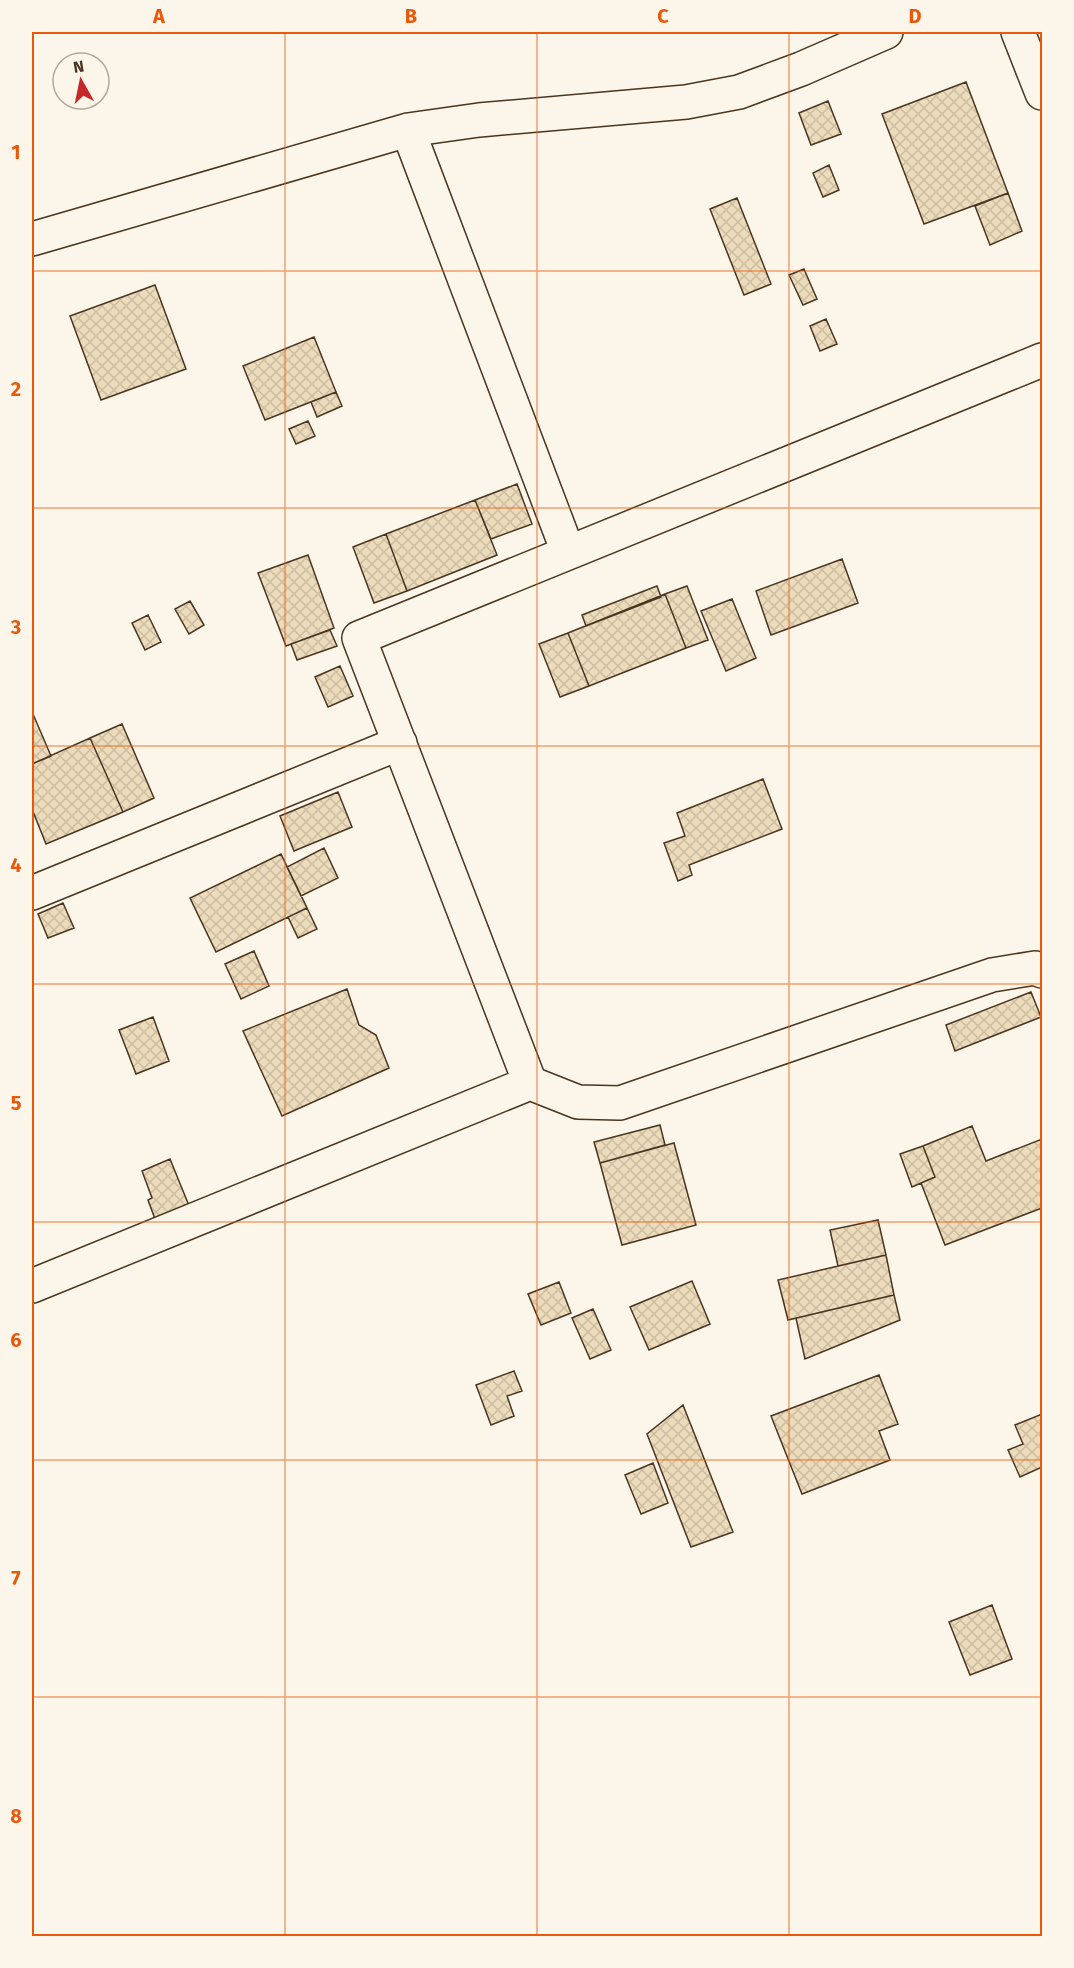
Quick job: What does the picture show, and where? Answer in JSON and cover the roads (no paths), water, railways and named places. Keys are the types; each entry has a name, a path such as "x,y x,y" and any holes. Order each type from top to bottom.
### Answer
{"street":[{"path":"32,239 408,130 478,120 686,102 740,92 801,69 886,32"},
{"path":"1018,32 1042,93"},
{"path":"408,130 568,552"},
{"path":"530,1083 359,638 1042,360"},
{"path":"32,893 399,743"},
{"path":"32,1286 530,1083 578,1102 620,1103 992,975 1035,968 1042,970"}]}
